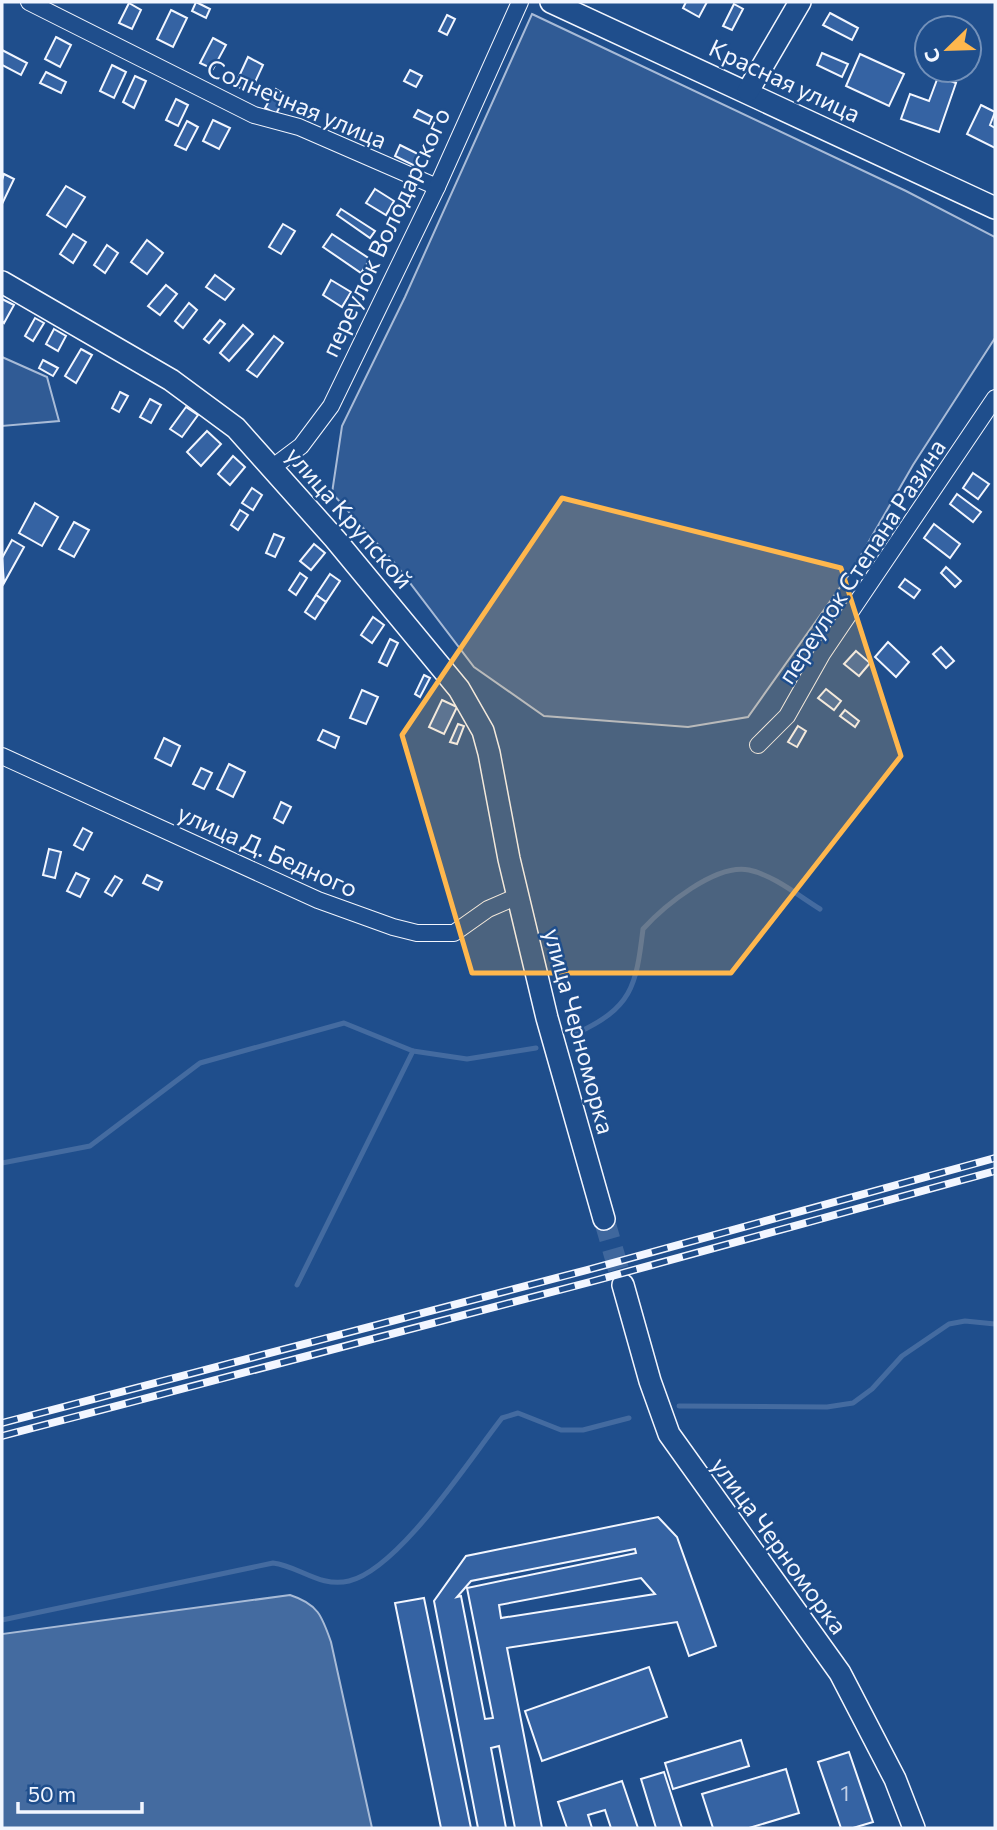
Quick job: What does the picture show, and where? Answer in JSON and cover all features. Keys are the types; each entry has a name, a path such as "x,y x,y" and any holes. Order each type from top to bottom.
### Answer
{"street":[{"name":"Солнечная улица","path":"29,2 254,115 299,127 438,187"},
{"name":"переулок Володарского","path":"273,467 301,446 331,406 438,187 520,2"},
{"name":"Красная улица","path":"551,2 748,91 995,208"},
{"path":"748,91 800,2"},
{"name":"улица Крупской","path":"2,282 171,380 236,428 273,467 426,646 472,710 489,753 518,896"},
{"name":"переулок Степана Разина","path":"758,745 787,716 822,654 995,398"},
{"name":"улица Д. Бедного","path":"2,757 318,900 393,927 416,933 454,933 488,909 518,896"},
{"name":"улица Черноморка","path":"518,896 547,1018 604,1219"},
{"name":"улица Черноморка","path":"623,1284 650,1381 669,1434 840,1673 895,1779 915,1828"}],"highlighted area":[{"path":"562,498 841,568 901,756 731,973 472,973 402,735"}],"shaded area":[{"path":"532,14 906,191 995,237 995,338 913,465 853,569 748,717 688,727 544,716 474,667 397,566 332,493 342,426 405,297"},
{"path":"2,357 47,377 59,421 2,426"},
{"path":"290,1595 307,1602 318,1612 328,1633 372,1828 2,1828 2,1634"}],"building":[{"path":"196,2 210,9 206,18 192,11"},
{"path":"686,2 707,2 699,17 683,8"},
{"path":"129,3 141,10 132,29 119,23"},
{"path":"734,4 743,9 732,30 723,26"},
{"path":"171,10 187,18 173,47 157,39"},
{"path":"830,13 858,28 852,40 823,25"},
{"path":"447,15 455,19 447,35 439,31"},
{"path":"56,37 71,45 60,67 45,59"},
{"path":"213,38 226,45 213,69 200,63"},
{"path":"2,50 27,63 21,75 2,65"},
{"path":"822,53 848,64 842,77 817,65"},
{"path":"860,54 904,74 889,106 846,86"},
{"path":"248,57 263,65 250,93 235,85"},
{"path":"112,65 126,72 114,98 100,91"},
{"path":"410,70 422,76 416,87 404,81"},
{"path":"46,72 66,82 61,93 40,83"},
{"path":"135,76 146,81 134,108 123,102"},
{"path":"935,84 956,84 939,132 901,119 910,94 929,101"},
{"path":"276,89 286,95 276,114 265,108"},
{"path":"176,99 188,105 178,126 166,120"},
{"path":"981,105 995,112 990,125 995,128 995,148 967,134"},
{"path":"418,110 432,117 429,124 414,117"},
{"path":"213,120 230,128 219,149 203,141"},
{"path":"187,121 198,127 186,150 175,145"},
{"path":"400,145 420,155 415,166 395,156"},
{"path":"4,174 14,179 2,204 2,180"},
{"path":"66,186 85,197 66,227 47,215"},
{"path":"375,189 394,201 386,215 366,203"},
{"path":"341,209 375,231 370,238 337,215"},
{"path":"283,224 295,231 281,254 269,247"},
{"path":"73,234 86,242 73,263 60,254"},
{"path":"332,234 370,259 361,273 323,247"},
{"path":"147,240 163,253 147,274 131,262"},
{"path":"107,245 118,253 105,273 94,265"},
{"path":"215,275 234,289 225,300 206,287"},
{"path":"331,280 351,292 342,307 323,295"},
{"path":"166,285 177,294 160,315 148,306"},
{"path":"2,299 14,305 4,323 2,321"},
{"path":"189,303 197,310 183,328 175,321"},
{"path":"35,318 44,323 33,341 25,336"},
{"path":"220,320 225,324 209,343 204,339"},
{"path":"243,325 253,334 229,361 220,353"},
{"path":"54,329 66,336 58,351 46,344"},
{"path":"274,336 283,343 257,377 247,370"},
{"path":"81,349 92,355 76,383 65,376"},
{"path":"43,360 58,368 53,376 39,368"},
{"path":"120,392 128,396 119,412 112,408"},
{"path":"150,399 161,405 151,423 140,417"},
{"path":"186,407 198,415 182,437 170,429"},
{"path":"207,431 221,444 201,466 187,452"},
{"path":"233,456 245,467 230,485 218,474"},
{"path":"973,473 989,484 978,499 963,488"},
{"path":"252,488 262,495 253,510 242,503"},
{"path":"957,494 981,512 973,522 950,504"},
{"path":"35,503 58,517 42,546 19,533"},
{"path":"240,510 248,515 238,530 231,525"},
{"path":"74,522 89,530 74,557 59,549"},
{"path":"934,524 960,544 950,558 924,538"},
{"path":"274,534 284,538 275,557 266,553"},
{"path":"12,540 24,547 4,583 2,558"},
{"path":"314,544 325,553 311,570 300,561"},
{"path":"946,567 961,581 955,587 941,573"},
{"path":"300,573 307,578 296,595 289,590"},
{"path":"330,574 340,581 326,602 316,595"},
{"path":"905,579 920,590 914,598 899,587"},
{"path":"316,595 326,602 315,619 305,612"},
{"path":"373,617 384,625 372,643 361,635"},
{"path":"390,639 398,643 387,666 379,662"},
{"path":"888,642 909,662 896,677 875,657"},
{"path":"941,647 954,661 946,668 933,654"},
{"path":"856,651 870,663 859,676 844,664"},
{"path":"424,675 430,678 420,697 415,694"},
{"path":"826,689 841,701 834,710 818,698"},
{"path":"362,690 378,697 366,724 350,718"},
{"path":"442,700 457,707 444,734 429,727"},
{"path":"845,710 859,721 855,727 840,716"},
{"path":"458,724 464,726 457,744 450,742"},
{"path":"798,726 806,731 797,747 788,742"},
{"path":"323,730 339,737 335,748 318,740"},
{"path":"164,738 180,746 171,766 155,758"},
{"path":"229,764 245,772 233,797 217,789"},
{"path":"201,768 212,773 204,789 193,784"},
{"path":"281,802 291,807 283,823 274,818"},
{"path":"83,828 92,833 83,850 74,845"},
{"path":"49,849 61,852 55,878 43,875"},
{"path":"76,873 89,879 80,897 67,891"},
{"path":"147,875 162,882 158,890 143,883"},
{"path":"115,876 122,880 112,896 105,892"},
{"path":"658,1517 677,1537 716,1646 689,1656 677,1622 507,1648 542,1828 515,1828 499,1746 491,1748 506,1828 478,1828 434,1601 466,1556","holes":["635,1549 636,1553 467,1588 493,1718 485,1719 461,1596 457,1597 471,1581","641,1578 655,1594 501,1618 499,1605"]},
{"path":"424,1598 471,1828 441,1828 395,1603"},
{"path":"649,1667 667,1717 542,1761 525,1711"},
{"path":"741,1740 749,1766 673,1789 665,1763"},
{"path":"849,1752 873,1822 853,1828 841,1828 818,1762"},
{"path":"786,1769 799,1813 749,1828 713,1828 702,1794"},
{"path":"664,1772 682,1828 656,1828 641,1779"},
{"path":"622,1781 638,1828 611,1828 605,1810 588,1815 592,1828 567,1828 558,1802"}],"waterway":[{"path":"575,1034 609,1015 628,994 637,966 643,929 677,898 706,880 721,873 749,870 776,881 820,909"},
{"path":"2,1163 90,1146 200,1063 344,1023 413,1051 467,1059 536,1048"},
{"path":"297,1285 413,1051"},
{"path":"679,1406 827,1407 853,1403 872,1389 902,1356 949,1324 965,1321 995,1324"},
{"path":"2,1620 273,1563 329,1582 349,1581 369,1572 411,1535 502,1418 518,1413 561,1430 583,1430 629,1418"}],"tunnel":[{"path":"604,1219 623,1285"}],"railway":[{"path":"2,1423 587,1270 995,1158"},
{"path":"2,1436 590,1282 995,1171"}]}
